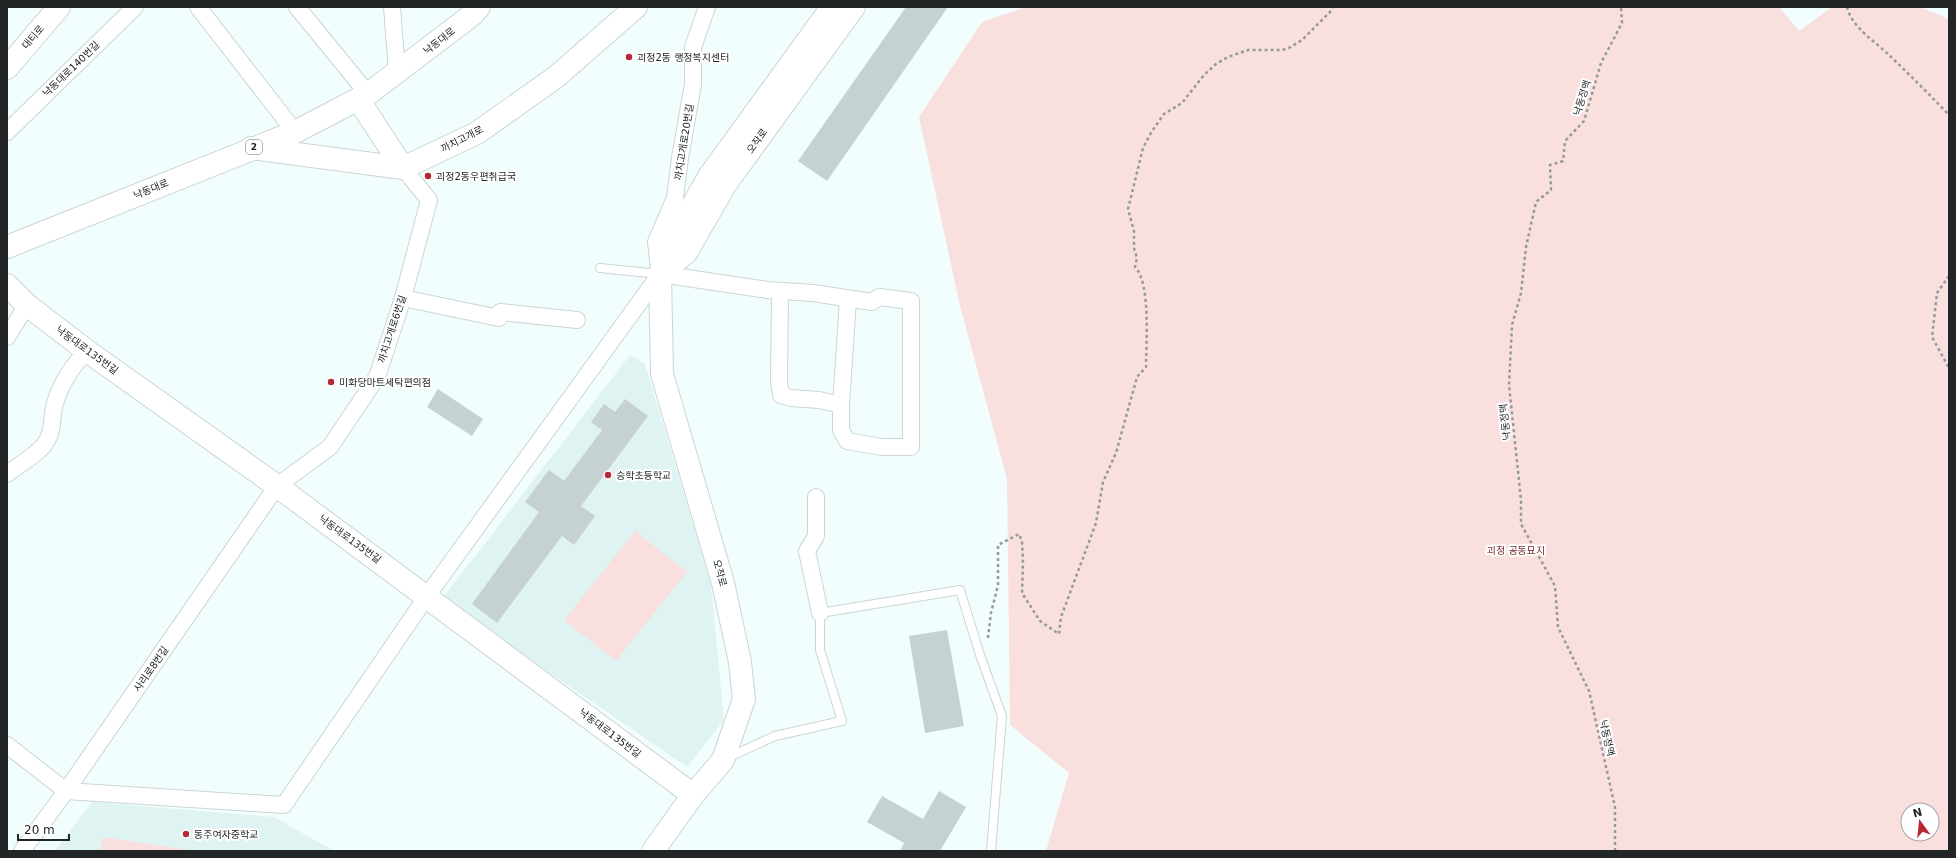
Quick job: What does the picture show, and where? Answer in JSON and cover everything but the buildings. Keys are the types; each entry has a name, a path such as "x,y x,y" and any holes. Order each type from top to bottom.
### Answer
{"street":[{"name":"대티로","path":"7,68 59,7"},
{"name":"낙동대로140번길","path":"7,132 135,7"},
{"path":"198,7 295,132"},
{"path":"297,7 363,97 403,168"},
{"path":"392,7 397,73"},
{"name":"낙동대로","path":"7,247 251,148 295,132 363,97 397,73 472,15 479,7"},
{"name":"까치고개로","path":"403,168 477,133 556,76 636,7"},
{"name":"까치고개로20번길","path":"660,274 656,242 676,198 680,158 693,84 693,47 707,7"},
{"name":"오작로","path":"653,851 693,795 723,760 744,699 740,662 723,583 662,374 660,274 668,250 710,175 832,7"},
{"name":"오작로","path":"660,274 686,252 725,185 854,7"},
{"path":"251,148 403,168"},
{"name":"까치고개로6번길","path":"277,486 330,447 377,377 403,298 429,200 403,168"},
{"path":"7,745 66,791 284,805 427,596 660,274 872,302 879,297 911,301 911,446 882,447 847,441 841,430 840,405 848,299"},
{"name":"낙동대로135번길","path":"7,284 26,305 87,351 277,486 693,795"},
{"path":"780,291 779,381 781,395 791,398 819,400 840,405"},
{"path":"403,298 499,318 500,312 577,320"},
{"path":"7,337 26,305"},
{"path":"7,474 43,447 52,429 54,411 63,383 76,362 87,351"},
{"name":"사리로8번길","path":"22,851 66,791 277,486"},
{"path":"816,497 816,536 807,551 820,613"}],"lane":[{"path":"600,268 660,274"},
{"path":"723,760 775,736 842,721 820,650 820,613 960,590 985,669 1002,716 991,851"}],"path":[{"path":"985,669 991,613 998,585 998,545 1018,534 1022,541 1024,560 1022,593 1040,621 1059,634 1061,617 1096,522 1103,482 1116,453 1137,377 1146,367 1147,302 1140,272 1135,267 1137,258 1134,248 1134,231 1128,210 1143,148 1146,142 1164,114 1182,103 1204,75 1216,64 1228,57 1248,50 1282,50 1289,48 1302,40 1330,12 1333,7"},
{"name":"낙동정맥","path":"1615,851 1615,807 1589,691 1558,627 1555,586 1521,524 1521,500 1509,385 1512,325 1521,293 1526,247 1536,202 1551,190 1550,166 1563,161 1565,141 1584,121 1601,63 1622,23 1621,7"},
{"path":"1848,7 1849,13 1862,32 1884,50 1949,115"},
{"path":"1949,276 1937,292 1932,337 1949,368"}],"shaded area":[{"name":"승학초등학교","path":"630,355 645,364 711,585 724,720 687,767 442,599"},
{"name":"동주여자중학교","path":"92,802 274,817 334,851 55,851"}],"green space":[{"name":"괴정 공동묘지","path":"1026,7 1779,7 1799,31 1832,7 1920,7 1949,19 1949,851 1046,851 1069,773 1010,725 1007,479 960,306 919,117 982,22"},
{"path":"635,531 687,572 616,661 564,620"},
{"path":"103,837 190,850 190,851 99,851"}],"place":[{"name":"괴정2동 행정복지센터","path":"629,57"},
{"name":"괴정2동우편취급국","path":"428,176"},
{"name":"미화당마트세탁편의점","path":"331,382"},
{"name":"승학초등학교","path":"608,475"},
{"name":"동주여자중학교","path":"186,834"}]}
